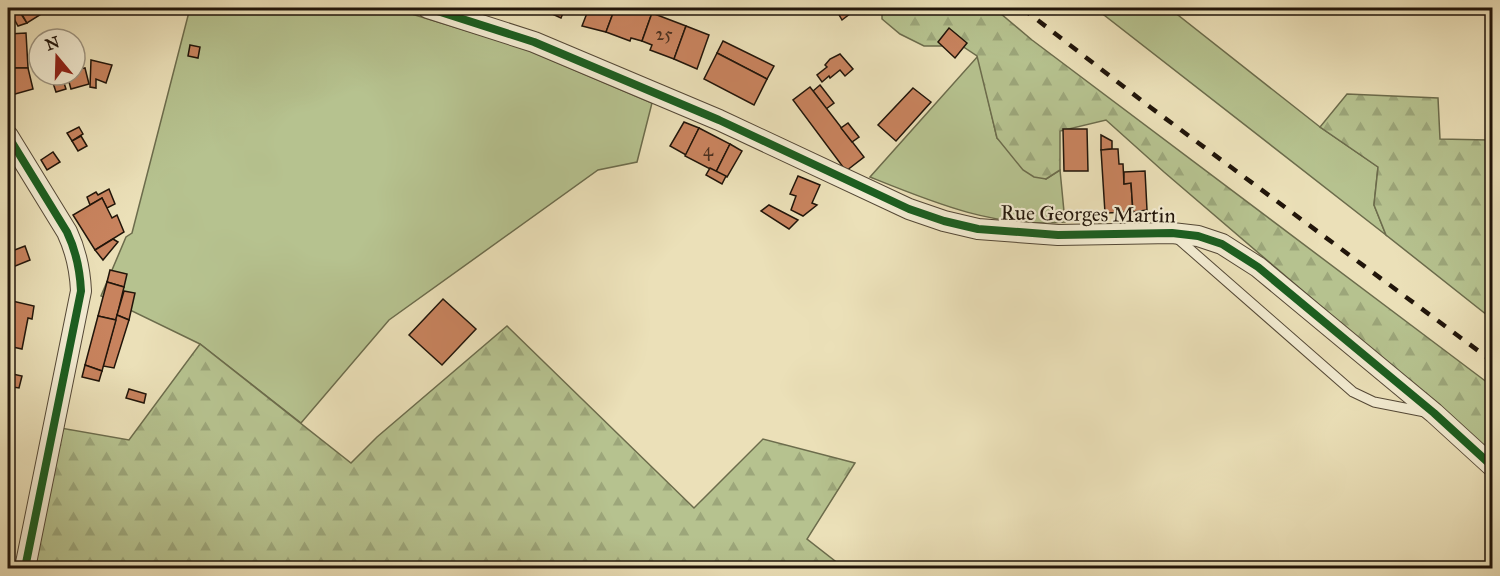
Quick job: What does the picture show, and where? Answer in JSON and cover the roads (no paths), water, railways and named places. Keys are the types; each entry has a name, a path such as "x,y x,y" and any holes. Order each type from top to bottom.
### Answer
{"street":[{"name":"Rue Georges Martin","path":"428,8 534,42 719,120 909,209 944,221 978,229 1058,235 1172,233 1198,236 1222,244 1258,267 1434,413 1492,466"},
{"path":"8,136 67,232 75,249 80,271 81,291 25,568"}],"lane":[{"path":"1172,233 1353,392 1374,402 1434,413"}],"railway":[{"path":"1022,8 1150,107 1492,361"}]}
